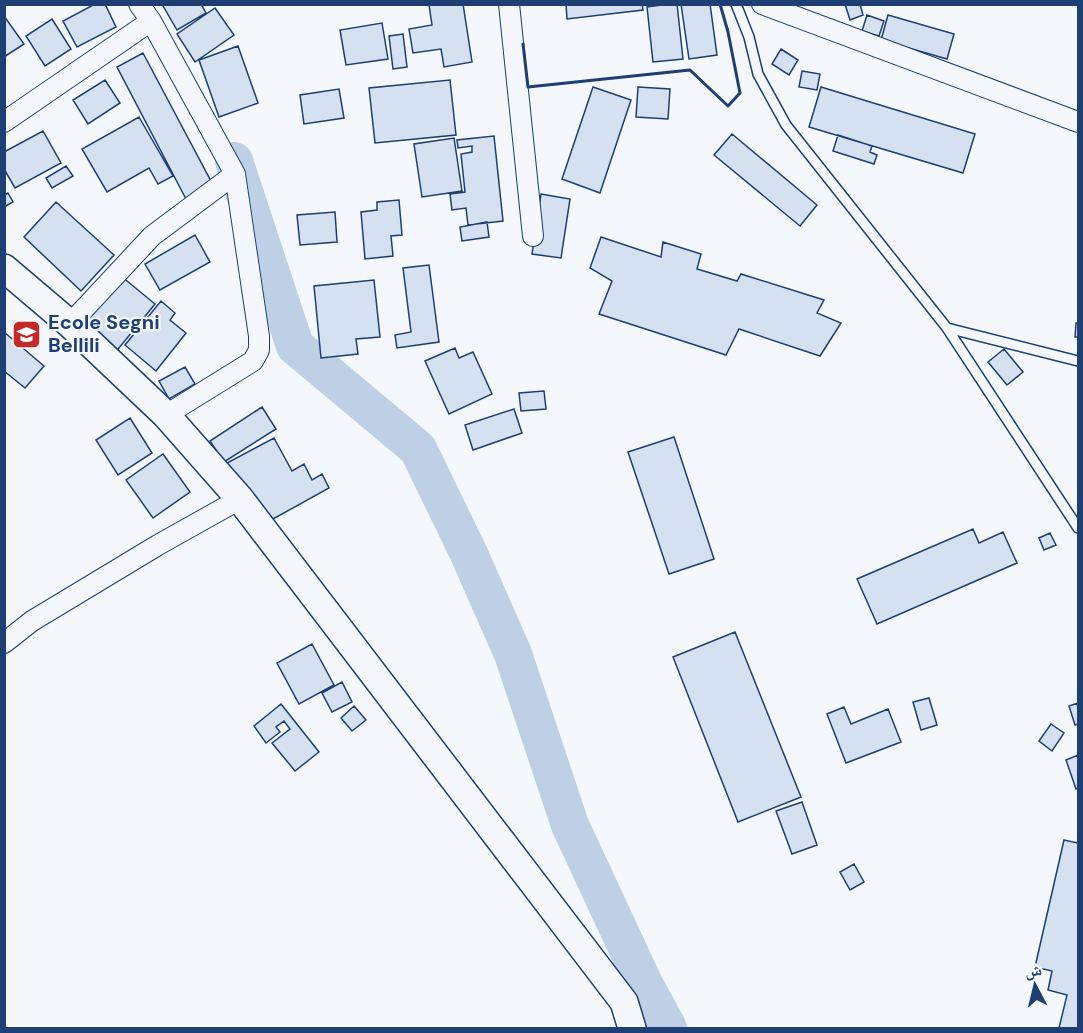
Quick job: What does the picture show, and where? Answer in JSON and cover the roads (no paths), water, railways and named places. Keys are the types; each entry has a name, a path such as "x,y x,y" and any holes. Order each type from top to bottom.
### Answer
{"street":[{"path":"139,4 152,21 235,174 259,336 259,350 253,361 166,415"},
{"path":"509,4 533,236"},
{"path":"765,5 1078,122"},
{"path":"4,122 152,21"},
{"path":"70,324 152,236 235,174"},
{"path":"4,268 70,324 166,415 240,499 624,1002 632,1029"},
{"path":"4,643 32,621 240,499"}],"lane":[{"path":"736,4 749,37 758,74 786,124 947,328 1078,528"},
{"path":"947,328 1078,361"}],"waterway":[{"path":"234,161 295,346 418,449 469,554 513,654 570,825 643,982 668,1028"}],"place":[{"name":"Ecole Segni Bellili","path":"27,334"}]}
